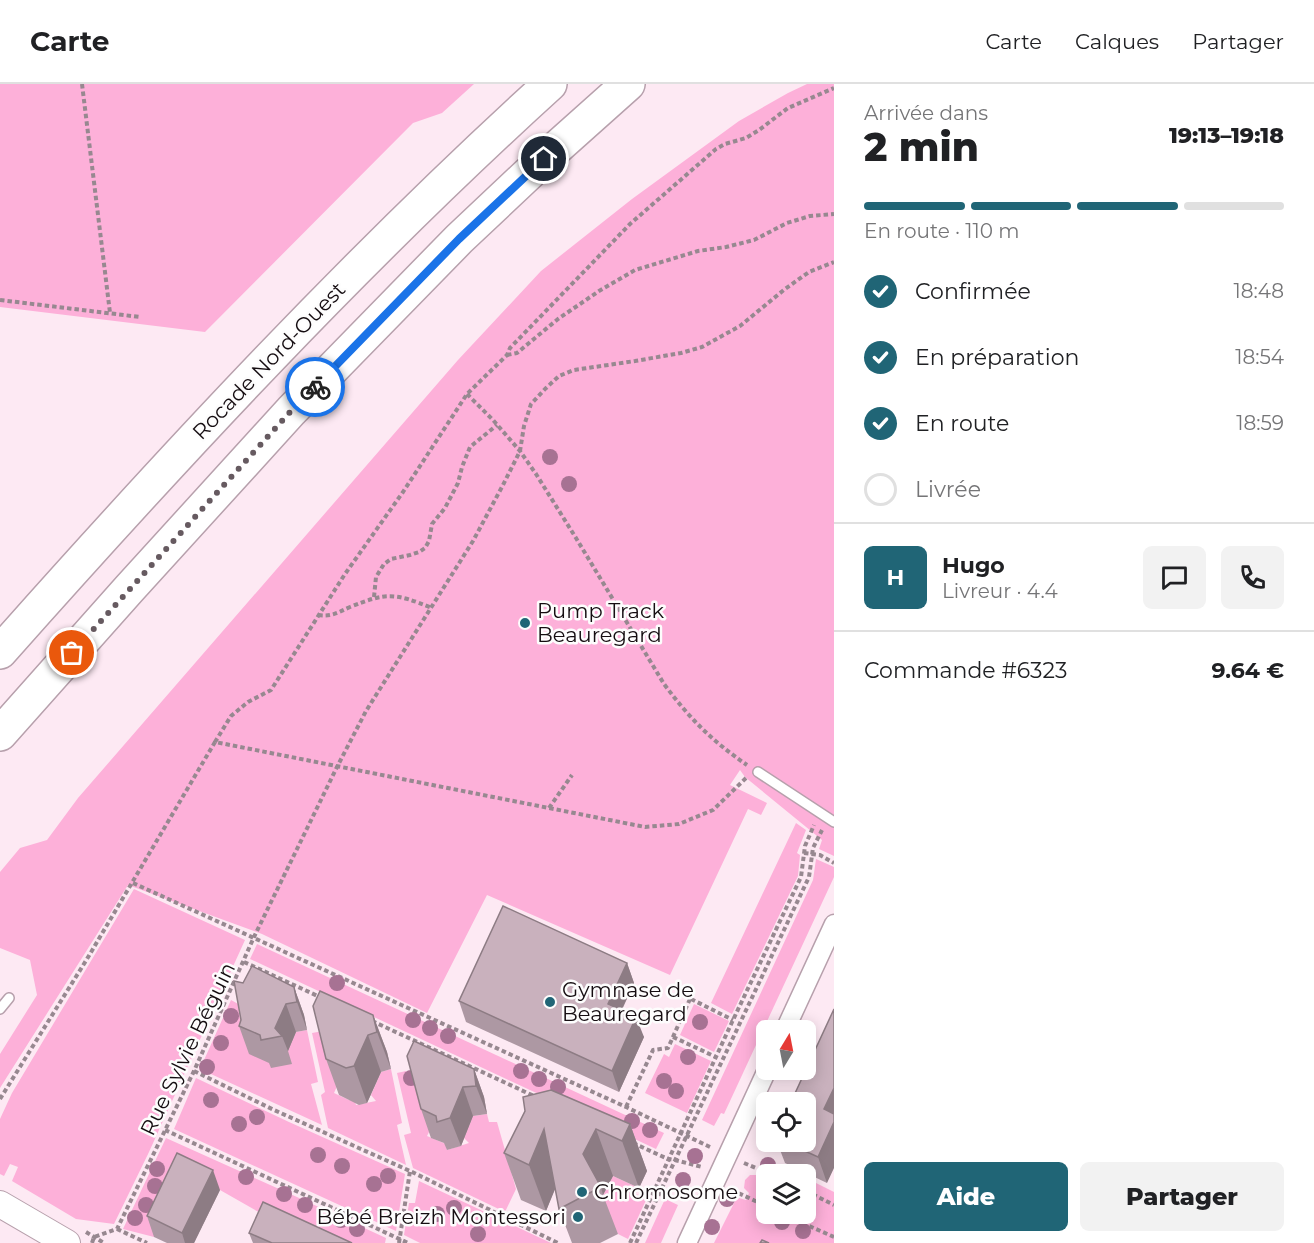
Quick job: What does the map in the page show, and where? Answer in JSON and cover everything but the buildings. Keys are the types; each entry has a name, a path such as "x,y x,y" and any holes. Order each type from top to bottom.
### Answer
{"highway":[{"name":"Rocade Nord-Ouest","path":"0,652 87,554 265,363 422,205 550,84"},
{"path":"0,734 291,411 459,239 628,84"}],"street":[{"path":"790,1020 834,924"},
{"path":"687,1243 762,1080"},
{"path":"0,1204 67,1243"}],"lane":[{"path":"756,771 827,818"},
{"path":"0,1009 9,998"}],"path":[{"path":"82,84 110,314"},
{"path":"0,1099 133,883 231,716 248,702 271,690 345,574 403,492 467,394 507,355 510,348 630,224 716,149 746,138 788,108 834,88"},
{"path":"507,355 517,352 558,319 635,270 698,251 754,240 787,223 810,216 834,213"},
{"path":"244,962 254,937 366,711 473,541 520,451 524,426 531,404 559,376 574,370 681,353 702,347 740,326 809,272 834,262"},
{"path":"0,300 140,317"},
{"path":"215,742 645,827 679,824 714,810 756,771 726,750 695,723 664,684 576,537 520,451 494,420 467,394"},
{"path":"374,597 376,577 384,564 391,559 410,555 425,548 429,541 432,524 445,508 458,483 470,447 497,425"},
{"path":"318,615 328,616 374,597 407,598 432,608"},
{"path":"549,808 572,775"},
{"path":"636,1243 675,1160 716,1057 801,877 805,846 827,818"},
{"path":"630,1243 668,1160 684,1134 809,877 813,848 827,818"},
{"path":"804,853 820,855 834,863"},
{"path":"133,883 710,1146 702,1167"},
{"name":"Rue Sylvie Béguin","path":"117,1230 244,962 330,1002"},
{"path":"626,1107 652,1050 668,1048 692,992"},
{"path":"690,999 733,1020"},
{"path":"363,1017 536,1097"},
{"path":"673,1037 716,1057"},
{"path":"194,1071 558,1243"},
{"path":"165,1130 399,1241 408,1243"},
{"path":"631,1141 668,1160 702,1167 756,1200"},
{"path":"728,1155 756,1168"},
{"path":"399,1241 410,1172"},
{"path":"816,1196 834,1205"},
{"path":"805,1224 834,1237"},
{"path":"92,1243 94,1237 117,1230 147,1243"}],"shaded area":[{"path":"0,84 474,84 442,113 413,123 205,332 0,307"},
{"path":"807,84 834,84 834,856 819,849 822,840 745,777 740,770 730,785 767,803 761,815 748,809 670,975 487,895 427,1013 262,934 128,885 0,1088 0,1054 37,995 30,960 0,948 0,872 20,848 47,840 78,798 458,360 541,271 632,199 739,121"},
{"path":"796,823 806,830 797,853 800,855 798,876 732,1014 711,1003"},
{"path":"816,859 834,867 834,877 768,1020 756,1020 756,1045 724,1114 721,1113 714,1126 702,1120 813,880"},
{"path":"134,889 245,940 114,1224 76,1219 12,1181 18,1167 10,1164 4,1176 0,1174 0,1119 12,1093"},
{"path":"257,944 664,1133 656,1149 250,959"},
{"path":"231,1000 253,1012 285,1056 296,1032 307,1030 318,1082 311,1084 322,1125 200,1069"},
{"path":"694,1004 729,1021 714,1052 680,1035"},
{"path":"323,1031 346,1066 334,1093 349,1100 353,1094 356,1105 376,1101 371,1095 381,1072 391,1069 402,1123 397,1125 406,1165 328,1128 321,1095 325,1092 312,1033"},
{"path":"675,1044 711,1061 687,1113 645,1093 664,1054 669,1057"},
{"path":"406,1071 408,1076 415,1074 440,1110 427,1136 446,1144 447,1150 469,1143 464,1138 473,1116 487,1114 489,1122 497,1122 516,1189 505,1212 413,1168 404,1135 411,1133 397,1073"},
{"path":"196,1078 405,1174 396,1231 174,1129"},
{"path":"166,1138 386,1238 385,1243 323,1243 185,1174 154,1237 123,1229"},
{"path":"750,1175 756,1175 756,1224 816,1224 816,1183 834,1192 834,1243 714,1243 736,1199 746,1200 749,1193 744,1188 745,1180"},
{"path":"613,1176 639,1188 636,1194 647,1198 628,1239 618,1234 600,1201"},
{"path":"419,1181 551,1243 420,1243 404,1235 409,1203 415,1203"},
{"path":"665,1199 678,1205 661,1243 645,1243"}],"way so far":[{"path":"72,653 315,387"}],"place":[{"name":"Pump Track Beauregard","path":"525,623"},
{"name":"Gymnase de Beauregard","path":"550,1002"},
{"name":"Chromosome","path":"582,1192"},
{"name":"Bébé Breizh Montessori","path":"578,1217"}],"route":[{"path":"315,387 459,239 544,159"}]}
